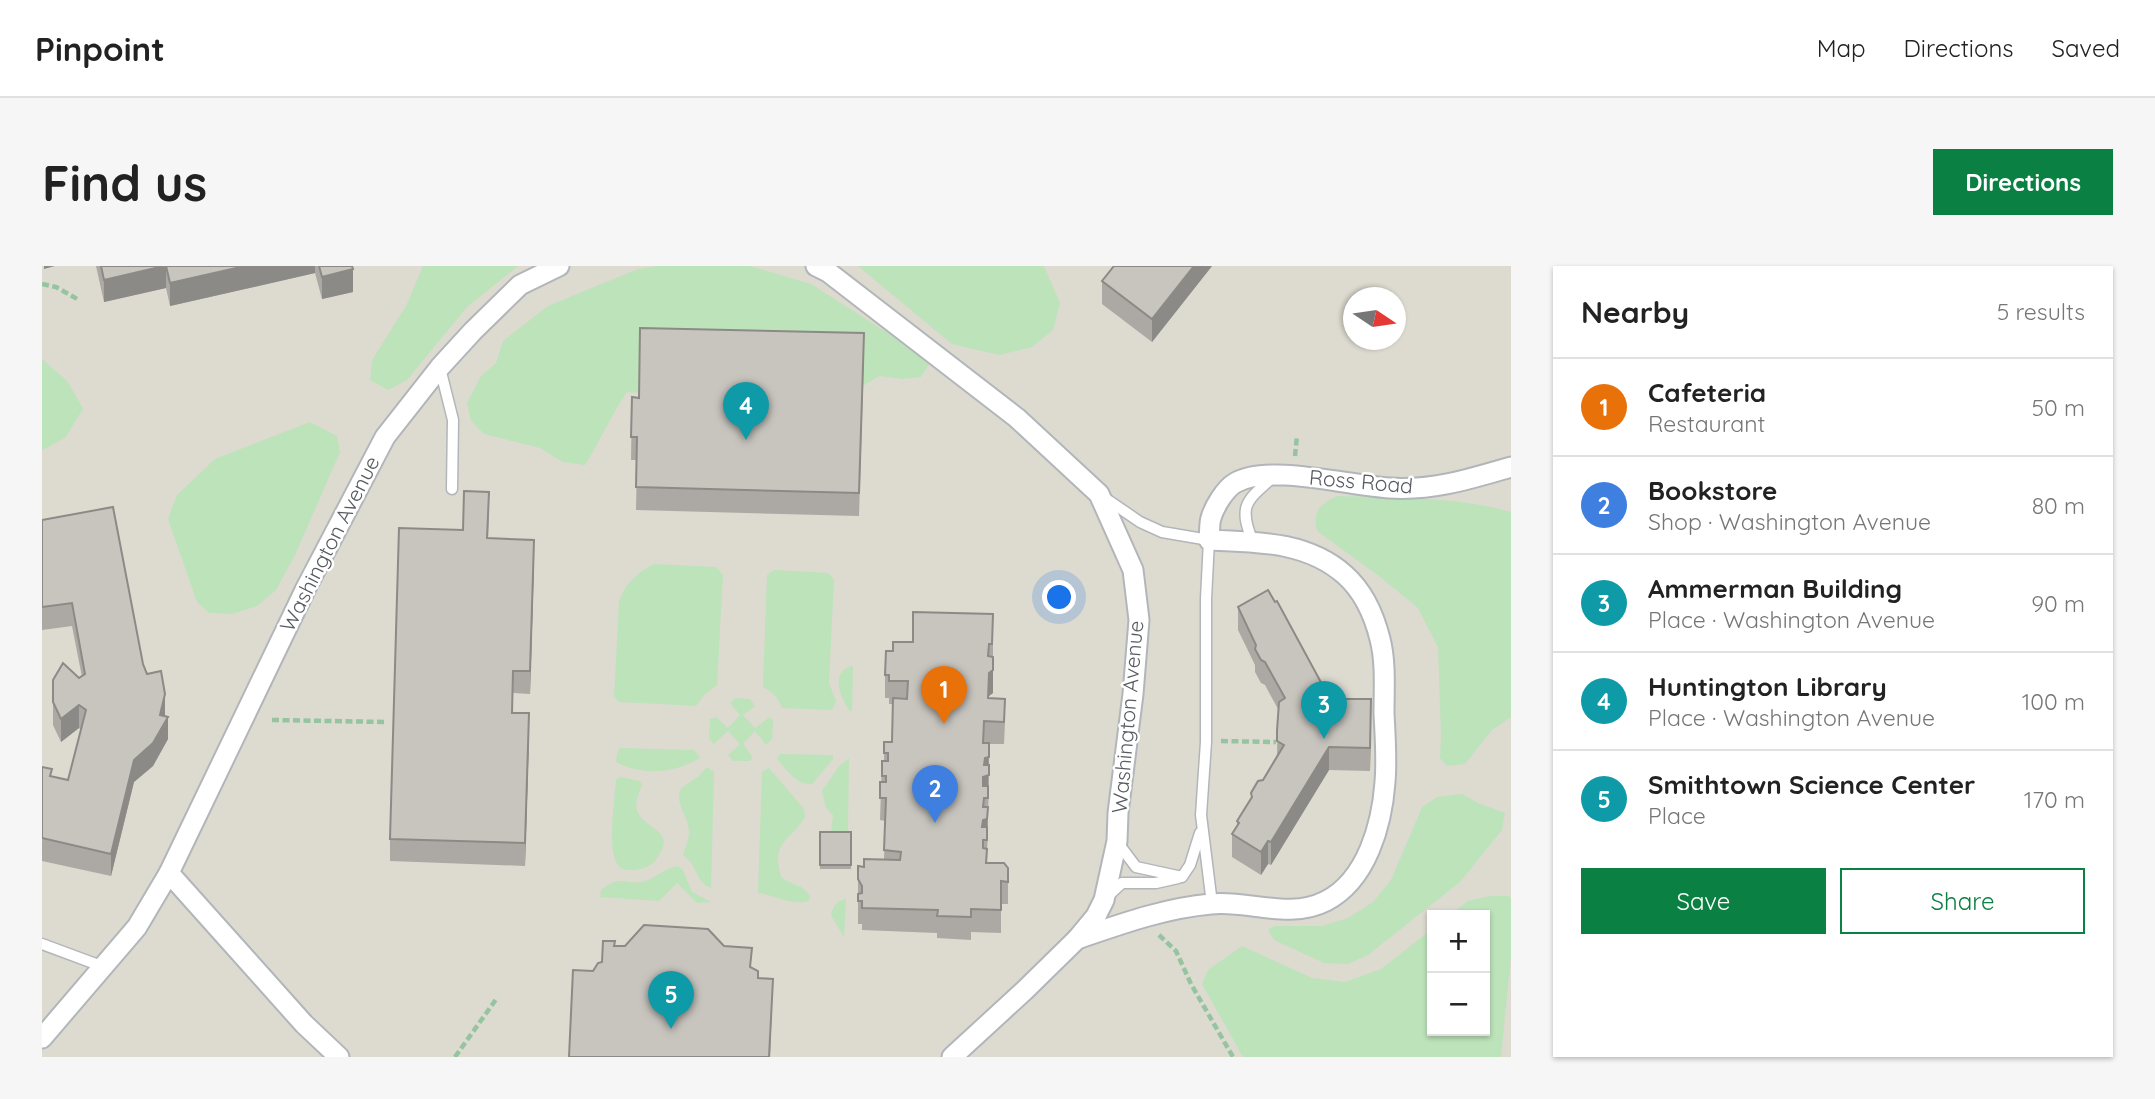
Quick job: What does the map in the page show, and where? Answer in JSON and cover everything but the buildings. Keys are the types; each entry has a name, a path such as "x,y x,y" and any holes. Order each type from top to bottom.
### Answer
{"street":[{"name":"Washington Avenue","path":"42,1038 137,927 169,873 306,588 384,437 439,368 520,285 559,266"},
{"name":"Washington Avenue","path":"816,266 828,272 1017,418 1098,494 1133,569 1139,620 1133,694 1117,841 1104,900 1096,916 1077,939 952,1057"},
{"name":"Ross Road","path":"1209,540 1210,519 1219,502 1233,484 1248,477 1293,476 1390,488 1442,486 1511,467"},
{"name":"Washington Avenue","path":"1077,939 1135,918 1212,904 1292,911 1326,901 1350,882 1366,856 1376,827 1385,781 1384,683 1380,639 1366,599 1345,575 1321,557 1300,549 1253,542 1209,540"},
{"path":"169,873 304,1024 339,1057"}],"lane":[{"path":"439,368 453,420 452,489"},
{"path":"1253,542 1245,513 1250,497 1275,476"},
{"name":"Washington Avenue","path":"1098,494 1140,522 1162,532 1209,540"},
{"path":"1209,540 1206,599 1206,742 1201,829 1212,904"},
{"path":"1104,900 1122,883 1156,883 1182,877 1191,865 1201,829"},
{"path":"1117,841 1136,867 1182,877"},
{"path":"42,944 104,967"}],"path":[{"path":"42,284 56,287 79,300"},
{"path":"1294,464 1297,436"},
{"path":"272,720 387,722"},
{"path":"1221,741 1276,742"},
{"path":"1153,931 1176,951 1191,984 1233,1057"},
{"path":"455,1057 497,998"}],"shaded area":[{"path":"42,266 1511,266 1511,1057 42,1057"}],"green space":[{"path":"423,266 518,266 467,307 407,380 388,390 370,380 372,360 406,306"},
{"path":"657,266 750,266 811,284 930,363 921,377 903,379 879,376 863,386 863,356 639,393 627,392 585,465 563,462 540,448 484,434 471,421 467,403 481,376 496,363 503,341 548,306 638,269"},
{"path":"858,266 1044,266 1060,303 1053,330 1032,347 999,355 952,344"},
{"path":"42,359 68,382 83,409 65,438 42,450"},
{"path":"310,422 337,436 340,452 295,555 276,590 257,606 232,614 209,613 197,602 168,519 177,495 215,459"},
{"path":"1337,496 1446,500 1511,512 1511,717 1492,730 1465,764 1447,766 1440,758 1438,647 1418,608 1317,531 1316,518 1319,509"},
{"path":"654,564 716,567 723,575 717,685 705,694 696,706 619,702 614,696 619,602 632,579"},
{"path":"774,570 828,573 834,580 829,683 836,701 832,710 782,708 775,696 763,687 767,575"},
{"path":"853,666 850,711 840,692 839,679 841,673"},
{"path":"735,698 750,699 755,706 743,715 755,728 770,717 773,721 772,739 766,745 755,731 743,744 753,758 749,761 733,761 728,755 740,744 728,731 714,744 709,739 710,719 716,717 728,728 740,715 730,703"},
{"path":"620,748 694,750 700,758 669,770 647,771 616,762"},
{"path":"780,754 833,755 833,759 812,784 807,784 797,780 777,759"},
{"path":"849,758 848,833 831,832 833,815 826,808 822,791 839,766"},
{"path":"707,767 714,772 711,888 701,880 683,855 689,832 679,799 681,788"},
{"path":"769,768 804,809 805,817 783,843 778,856 781,877 803,888 810,896 809,901 790,901 758,893 762,772"},
{"path":"620,777 640,781 642,786 637,801 638,812 663,838 663,846 655,861 637,870 621,868 613,850 616,780"},
{"path":"1462,794 1505,813 1502,830 1460,882 1368,955 1348,964 1324,963 1274,940 1268,930 1274,926 1322,926 1348,918 1373,902 1391,880 1422,807 1437,797"},
{"path":"678,866 683,870 692,892 711,902 697,903 677,883 659,901 600,897 601,890 615,882 641,882"},
{"path":"1490,896 1511,898 1511,955 1501,1057 1243,1057 1202,984 1208,970 1242,946 1312,978 1345,982 1381,969 1427,933 1427,1036 1490,1036 1490,910 1456,910 1468,901"},
{"path":"846,899 844,937 831,915 836,904"}],"place":[{"name":"Huntington Library","path":"746,440"},
{"name":"Cafeteria","path":"944,724"},
{"name":"Ammerman Building","path":"1324,739"},
{"name":"Bookstore","path":"935,823"},
{"name":"Smithtown Science Center","path":"671,1029"}]}
